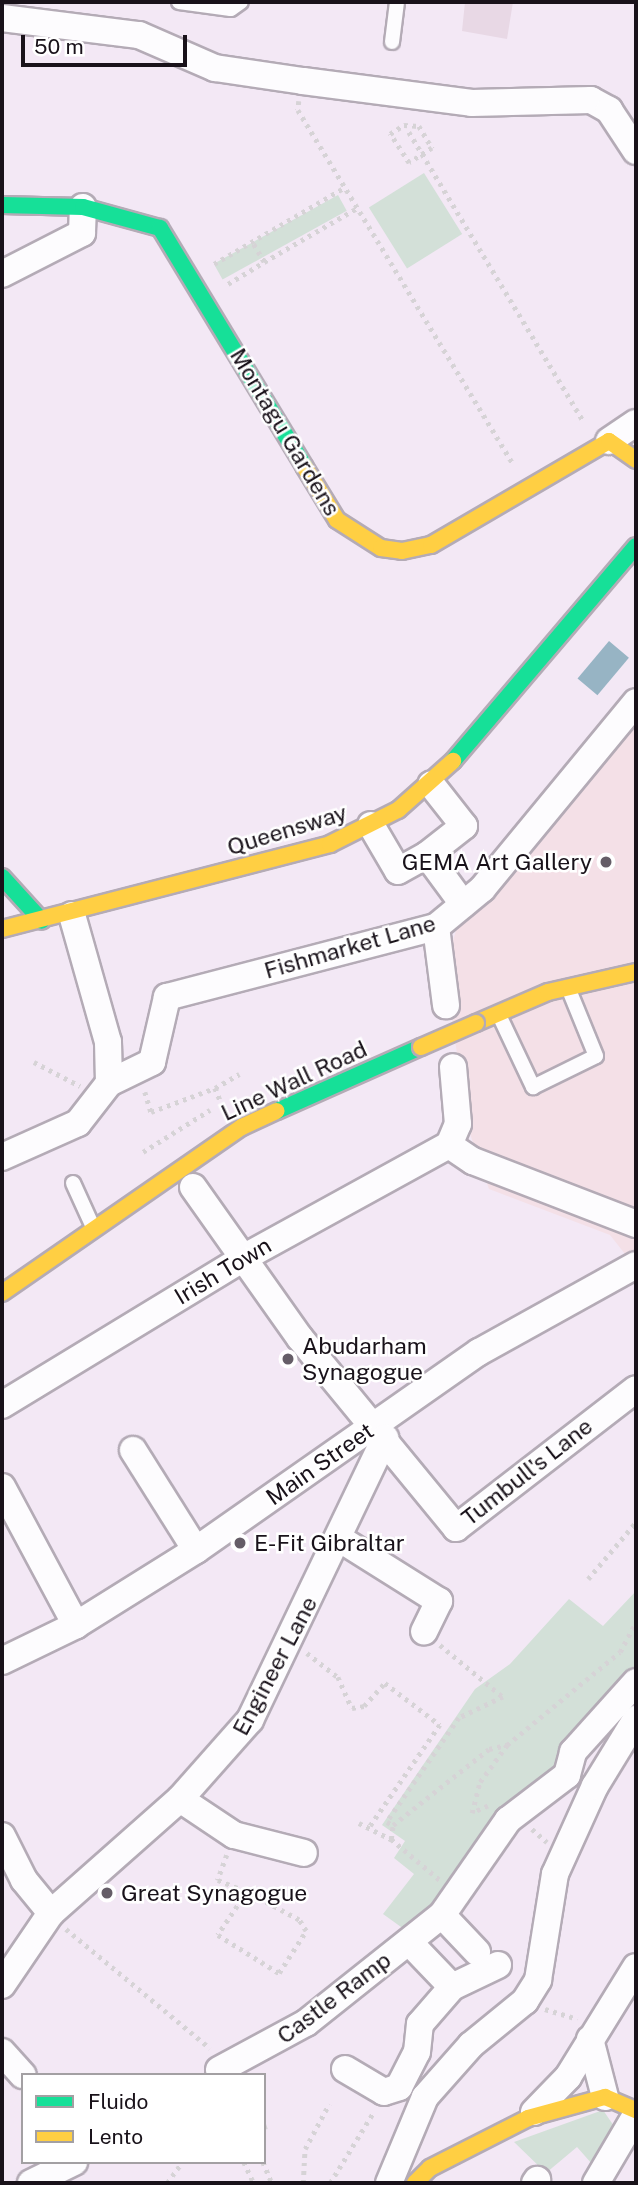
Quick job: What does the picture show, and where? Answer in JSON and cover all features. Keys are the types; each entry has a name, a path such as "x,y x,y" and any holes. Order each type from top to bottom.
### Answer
{"street":[{"path":"2,18 139,35 215,68 303,81 472,103 571,97 609,110 636,110"},
{"path":"609,110 636,151"},
{"name":"Montagu Gardens","path":"2,205 83,207 160,229 337,520 352,535 381,548 415,550 604,444"},
{"path":"2,274 82,233 83,207"},
{"path":"604,444 636,423"},
{"path":"604,444 636,460"},
{"name":"Queensway","path":"2,929 72,915 330,844 371,825 431,784 477,740 636,546"},
{"name":"Fishmarket Lane","path":"106,1090 152,1062 167,996 436,927 463,904 636,702"},
{"path":"371,825 398,871 427,855 464,826 431,784"},
{"path":"427,855 463,904"},
{"path":"2,877 42,921"},
{"path":"2,1157 78,1123 106,1090 108,1042 72,915"},
{"path":"436,927 446,1005"},
{"name":"Line Wall Road","path":"2,1293 93,1227 242,1127 499,1013 568,987 636,972"},
{"path":"453,1067 458,1124 449,1144 473,1161 636,1224"},
{"name":"Irish Town","path":"2,1405 245,1257 449,1144"},
{"path":"193,1187 300,1338 380,1432"},
{"name":"Main Street","path":"2,1661 76,1625 380,1432 479,1352 636,1265"},
{"name":"Tumbull's Lane","path":"380,1432 456,1528 636,1389"},
{"name":"Engineer Lane","path":"2,1985 51,1913 180,1798 250,1720 340,1539 380,1432"},
{"path":"133,1450 196,1550"},
{"path":"2,1487 76,1625"},
{"path":"340,1539 439,1601 424,1632"},
{"name":"Castle Ramp","path":"219,2070 306,2023 409,1942 450,1905 505,1809 567,1775 573,1752 636,1682"},
{"path":"389,2183 425,2097 471,2045 525,2001 546,1957 552,1881 595,1786 636,1719"},
{"path":"180,1798 234,1835 304,1853"},
{"path":"2,1836 24,1880 51,1913"},
{"path":"345,2068 384,2092 399,2087 416,2052 419,2024 452,1987 487,1959 450,1905"},
{"path":"409,1942 452,1987"},
{"path":"415,2183 430,2168 483,2144 528,2118 557,2093 636,1967"},
{"path":"594,2033 605,2098"},
{"path":"2,2052 21,2073"},
{"path":"528,2118 605,2098 636,2113 596,2183"},
{"path":"438,2183 483,2144"},
{"path":"32,2183 70,2164"}],"lane":[{"path":"179,2 231,9 241,2"},
{"path":"392,42 397,2"},
{"path":"499,1013 533,1087 596,1056 568,987"},
{"path":"73,1183 93,1227"}],"path":[{"path":"303,81 298,110 528,488"},
{"path":"404,125 419,126 432,148 422,155 409,163 390,134 404,125"},
{"path":"409,132 604,444"},
{"path":"345,187 211,265 224,287 358,208"},
{"path":"252,242 264,262"},
{"path":"34,1062 106,1090"},
{"path":"215,1088 239,1074"},
{"path":"151,1112 203,1092"},
{"path":"143,1152 194,1117"},
{"path":"588,1579 636,1522"},
{"path":"564,1856 505,1809 472,1813 481,1782 507,1745 620,1652 636,1622"},
{"path":"393,1825 387,1822 459,1718 503,1697 424,1632"},
{"path":"289,1641 338,1677 352,1708 364,1706 385,1683 440,1725 369,1828"},
{"path":"391,1839 393,1825 489,1749 507,1745"},
{"path":"359,1823 391,1839 450,1905"},
{"path":"234,1835 218,1880 247,1892 299,1920 306,1931 278,1973 218,1935 247,1892"},
{"path":"51,1913 78,1942 209,2045"},
{"path":"525,2001 594,2033"},
{"path":"330,2183 384,2092"},
{"path":"303,2183 304,2149 329,2104"},
{"path":"167,2183 181,2164"},
{"path":"245,2164 254,2183"},
{"path":"264,2164 272,2183"}],"shaded area":[{"path":"465,2 513,2 507,39 462,31"},
{"path":"424,173 462,234 407,269 369,207"},
{"path":"338,195 347,211 223,280 214,264"},
{"path":"636,712 636,1268 610,1235 489,1189 467,1125 445,968 457,927"},
{"path":"636,1591 636,1685 408,1932 383,1914 414,1874 394,1858 405,1841 382,1825 475,1689 510,1664 569,1599 603,1626"},
{"path":"603,2110 618,2132 592,2164 577,2147 546,2173 514,2142"}],"water":[{"path":"609,641 629,658 597,695 578,679"}],"traffic: fast":[{"path":"2,205 83,207 160,228 304,466"},
{"path":"453,761 636,546"},
{"path":"2,877 42,921"},
{"path":"277,1111 421,1047"}],"traffic: slow":[{"path":"304,466 337,520 381,548 402,551 431,545 609,441 636,460"},
{"path":"2,929 330,844 398,810 453,761"},
{"path":"476,1023 548,992 636,972"},
{"path":"421,1047 476,1023"},
{"path":"2,1293 242,1127 277,1111"},
{"path":"415,2183 430,2168 528,2118 605,2097 636,2110"}],"place":[{"name":"GEMA Art Gallery","path":"606,862"},
{"name":"Abudarham Synagogue","path":"288,1359"},
{"name":"E-Fit Gibraltar","path":"240,1543"},
{"name":"Great Synagogue","path":"107,1893"}]}
